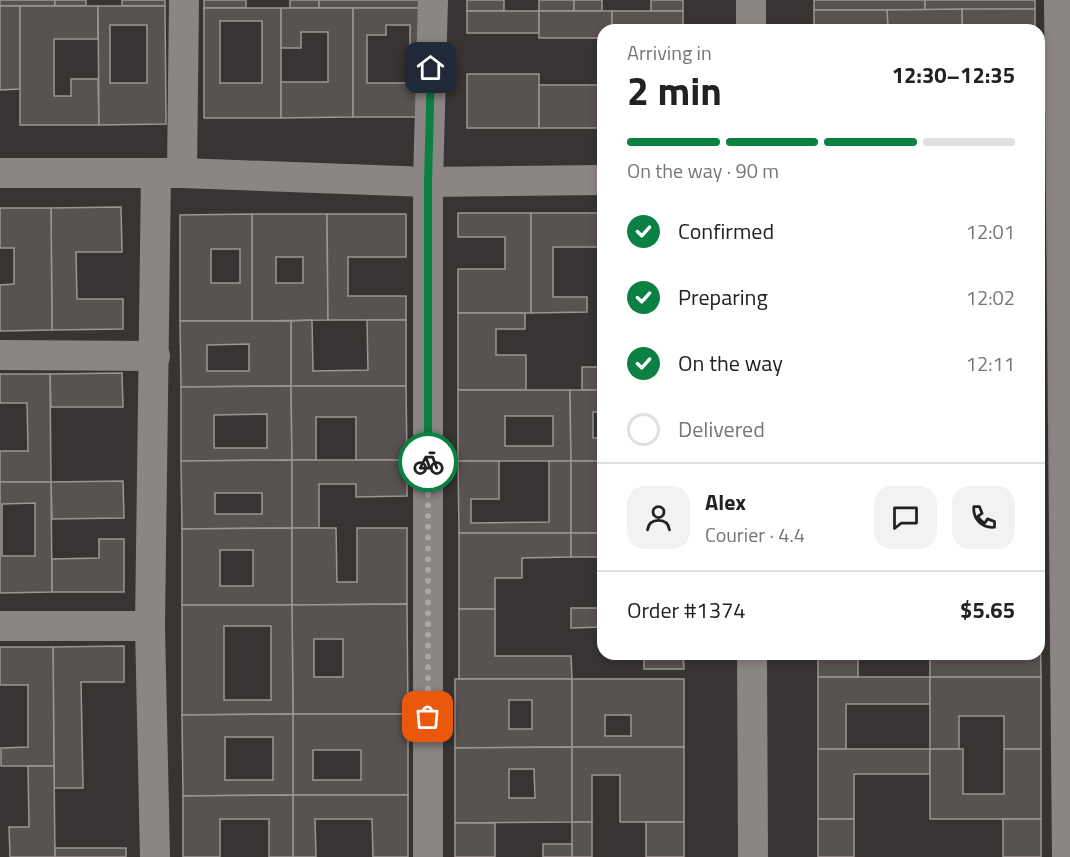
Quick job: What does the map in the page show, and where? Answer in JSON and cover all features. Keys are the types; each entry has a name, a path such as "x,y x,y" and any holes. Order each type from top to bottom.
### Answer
{"street":[{"path":"155,857 150,626 155,356 184,0"},
{"path":"428,857 428,182 433,0"},
{"path":"751,0 751,24"},
{"path":"1059,0 1057,179 1067,857"},
{"path":"0,173 169,173 428,182 597,180"},
{"path":"0,355 155,356"},
{"path":"0,626 150,626"},
{"path":"752,660 753,857"}],"building":[{"path":"0,0 55,0 55,6 0,6"},
{"path":"55,0 86,0 86,6 55,6"},
{"path":"122,0 165,0 165,6 122,6"},
{"path":"204,0 246,0 246,8 204,8"},
{"path":"290,0 319,0 319,8 290,8"},
{"path":"319,0 420,0 420,8 319,8"},
{"path":"467,0 504,0 504,11 467,11"},
{"path":"539,0 574,0 574,11 539,11"},
{"path":"574,0 602,0 602,11 574,11"},
{"path":"651,0 683,0 683,11 651,11"},
{"path":"814,0 925,0 925,10 814,10"},
{"path":"925,0 1035,0 1035,9 925,10"},
{"path":"0,6 20,6 20,89 0,90"},
{"path":"20,6 98,6 98,39 54,39 54,96 71,96 71,79 98,79 99,125 20,125"},
{"path":"98,6 165,6 166,124 99,125","holes":["110,25 147,25 147,83 110,83"]},
{"path":"204,8 281,8 281,118 204,118","holes":["220,21 262,21 262,83 220,83"]},
{"path":"281,8 353,8 353,117 281,118 281,82 328,82 328,32 301,32 301,48 281,48"},
{"path":"353,8 420,8 420,117 353,117","holes":["386,25 410,25 410,83 367,83 367,35 386,35"]},
{"path":"962,9 1035,9 1035,24 962,24"},
{"path":"962,9 962,24 888,24 887,10"},
{"path":"814,10 887,10 888,24 814,24"},
{"path":"467,11 539,11 539,33 467,33"},
{"path":"539,11 612,11 612,24 597,24 597,38 539,38"},
{"path":"612,11 683,11 683,24 612,24"},
{"path":"467,74 539,74 539,128 467,128"},
{"path":"539,85 597,85 597,128 539,128"},
{"path":"121,207 122,252 76,252 77,299 123,299 123,329 52,330 51,208"},
{"path":"0,208 51,208 52,330 0,331 0,285 14,284 14,248 0,248"},
{"path":"458,213 531,213 531,313 458,313 458,269 505,269 505,237 458,237"},
{"path":"531,213 597,213 597,247 553,247 553,297 587,297 587,312 531,313"},
{"path":"252,214 327,214 328,320 252,321","holes":["276,257 303,257 303,283 276,283"]},
{"path":"252,214 252,321 180,321 180,215","holes":["211,249 240,249 240,283 211,283"]},
{"path":"327,214 406,214 406,257 348,257 348,296 406,296 406,320 328,320"},
{"path":"458,313 525,313 525,329 496,329 496,355 526,355 526,390 458,390"},
{"path":"312,320 313,371 368,370 367,320 406,320 406,386 291,386 291,321"},
{"path":"180,321 291,321 291,386 181,387","holes":["249,344 249,371 207,371 207,345"]},
{"path":"582,367 597,367 597,390 582,390"},
{"path":"122,373 123,407 51,407 50,374"},
{"path":"0,374 50,374 51,482 0,482 0,451 28,451 27,403 0,403"},
{"path":"291,386 292,460 181,461 181,387","holes":["267,414 267,448 214,448 214,415"]},
{"path":"291,386 406,386 407,460 356,460 356,417 316,417 316,460 292,460"},
{"path":"458,390 570,390 571,461 458,461","holes":["505,416 553,416 553,446 505,446"]},
{"path":"570,390 597,390 597,412 593,412 593,438 597,438 597,461 571,461"},
{"path":"292,460 292,528 182,529 181,461","holes":["215,493 262,493 262,514 215,514"]},
{"path":"292,460 407,460 407,496 356,497 356,484 319,484 319,528 292,528"},
{"path":"458,461 499,461 499,499 471,499 471,523 549,522 549,461 571,461 571,533 459,533"},
{"path":"571,461 597,461 597,533 571,533"},
{"path":"123,481 124,518 52,519 51,482"},
{"path":"0,482 51,482 52,592 0,593","holes":["35,503 35,556 2,556 2,504"]},
{"path":"292,528 292,605 182,605 182,529","holes":["220,550 253,550 253,586 220,586"]},
{"path":"292,528 336,528 337,582 357,582 357,528 407,528 407,604 292,605"},
{"path":"459,533 571,533 571,557 522,558 522,578 495,578 495,609 459,609"},
{"path":"571,533 597,533 597,557 571,557"},
{"path":"99,539 124,539 124,592 52,592 52,559 99,558"},
{"path":"407,604 408,714 293,714 292,605","holes":["314,639 343,639 343,677 314,677"]},
{"path":"182,605 292,605 293,714 182,715","holes":["224,626 271,626 271,700 224,700"]},
{"path":"571,608 597,608 597,627 571,628"},
{"path":"459,609 495,609 495,656 571,656 572,679 459,679"},
{"path":"124,646 124,682 81,682 83,788 54,788 53,647"},
{"path":"0,647 53,647 54,766 1,766 1,748 28,747 28,685 0,685"},
{"path":"644,660 683,660 684,669 644,669"},
{"path":"818,660 858,660 858,677 818,677"},
{"path":"930,660 1041,660 1041,677 930,677"},
{"path":"818,677 930,677 930,704 846,704 846,749 818,749"},
{"path":"930,677 1041,677 1041,749 1004,749 1004,716 959,716 959,749 930,749"},
{"path":"455,679 572,679 572,747 455,748","holes":["509,700 532,700 532,729 509,729"]},
{"path":"572,679 684,679 684,747 572,747","holes":["605,715 631,715 631,736 605,736"]},
{"path":"293,714 408,714 408,795 293,795","holes":["313,750 361,750 361,780 313,780"]},
{"path":"293,714 293,795 183,796 182,715","holes":["225,737 273,737 273,780 225,780"]},
{"path":"572,747 572,822 455,823 455,748","holes":["509,769 534,769 535,798 509,798"]},
{"path":"572,747 684,747 684,822 620,822 620,775 592,775 592,822 572,822"},
{"path":"818,749 930,749 930,774 854,774 854,819 818,819"},
{"path":"930,749 963,749 963,794 1004,794 1004,749 1041,749 1041,819 930,819"},
{"path":"28,766 54,766 55,857 10,857 9,827 29,827"},
{"path":"293,795 408,795 408,857 373,857 372,819 315,819 316,857 293,857"},
{"path":"293,795 293,857 269,857 269,819 220,819 220,857 183,857 183,796"},
{"path":"818,819 854,819 854,857 818,857"},
{"path":"1003,819 1041,819 1041,857 1003,857"},
{"path":"572,822 592,822 592,857 572,857"},
{"path":"646,822 684,822 684,857 646,857"},
{"path":"455,823 495,823 495,857 455,857"},
{"path":"543,844 572,844 572,857 543,857"},
{"path":"55,848 126,848 126,857 55,857"}],"way so far":[{"path":"428,462 428,717"}],"route":[{"path":"428,462 428,182 431,68"}]}
